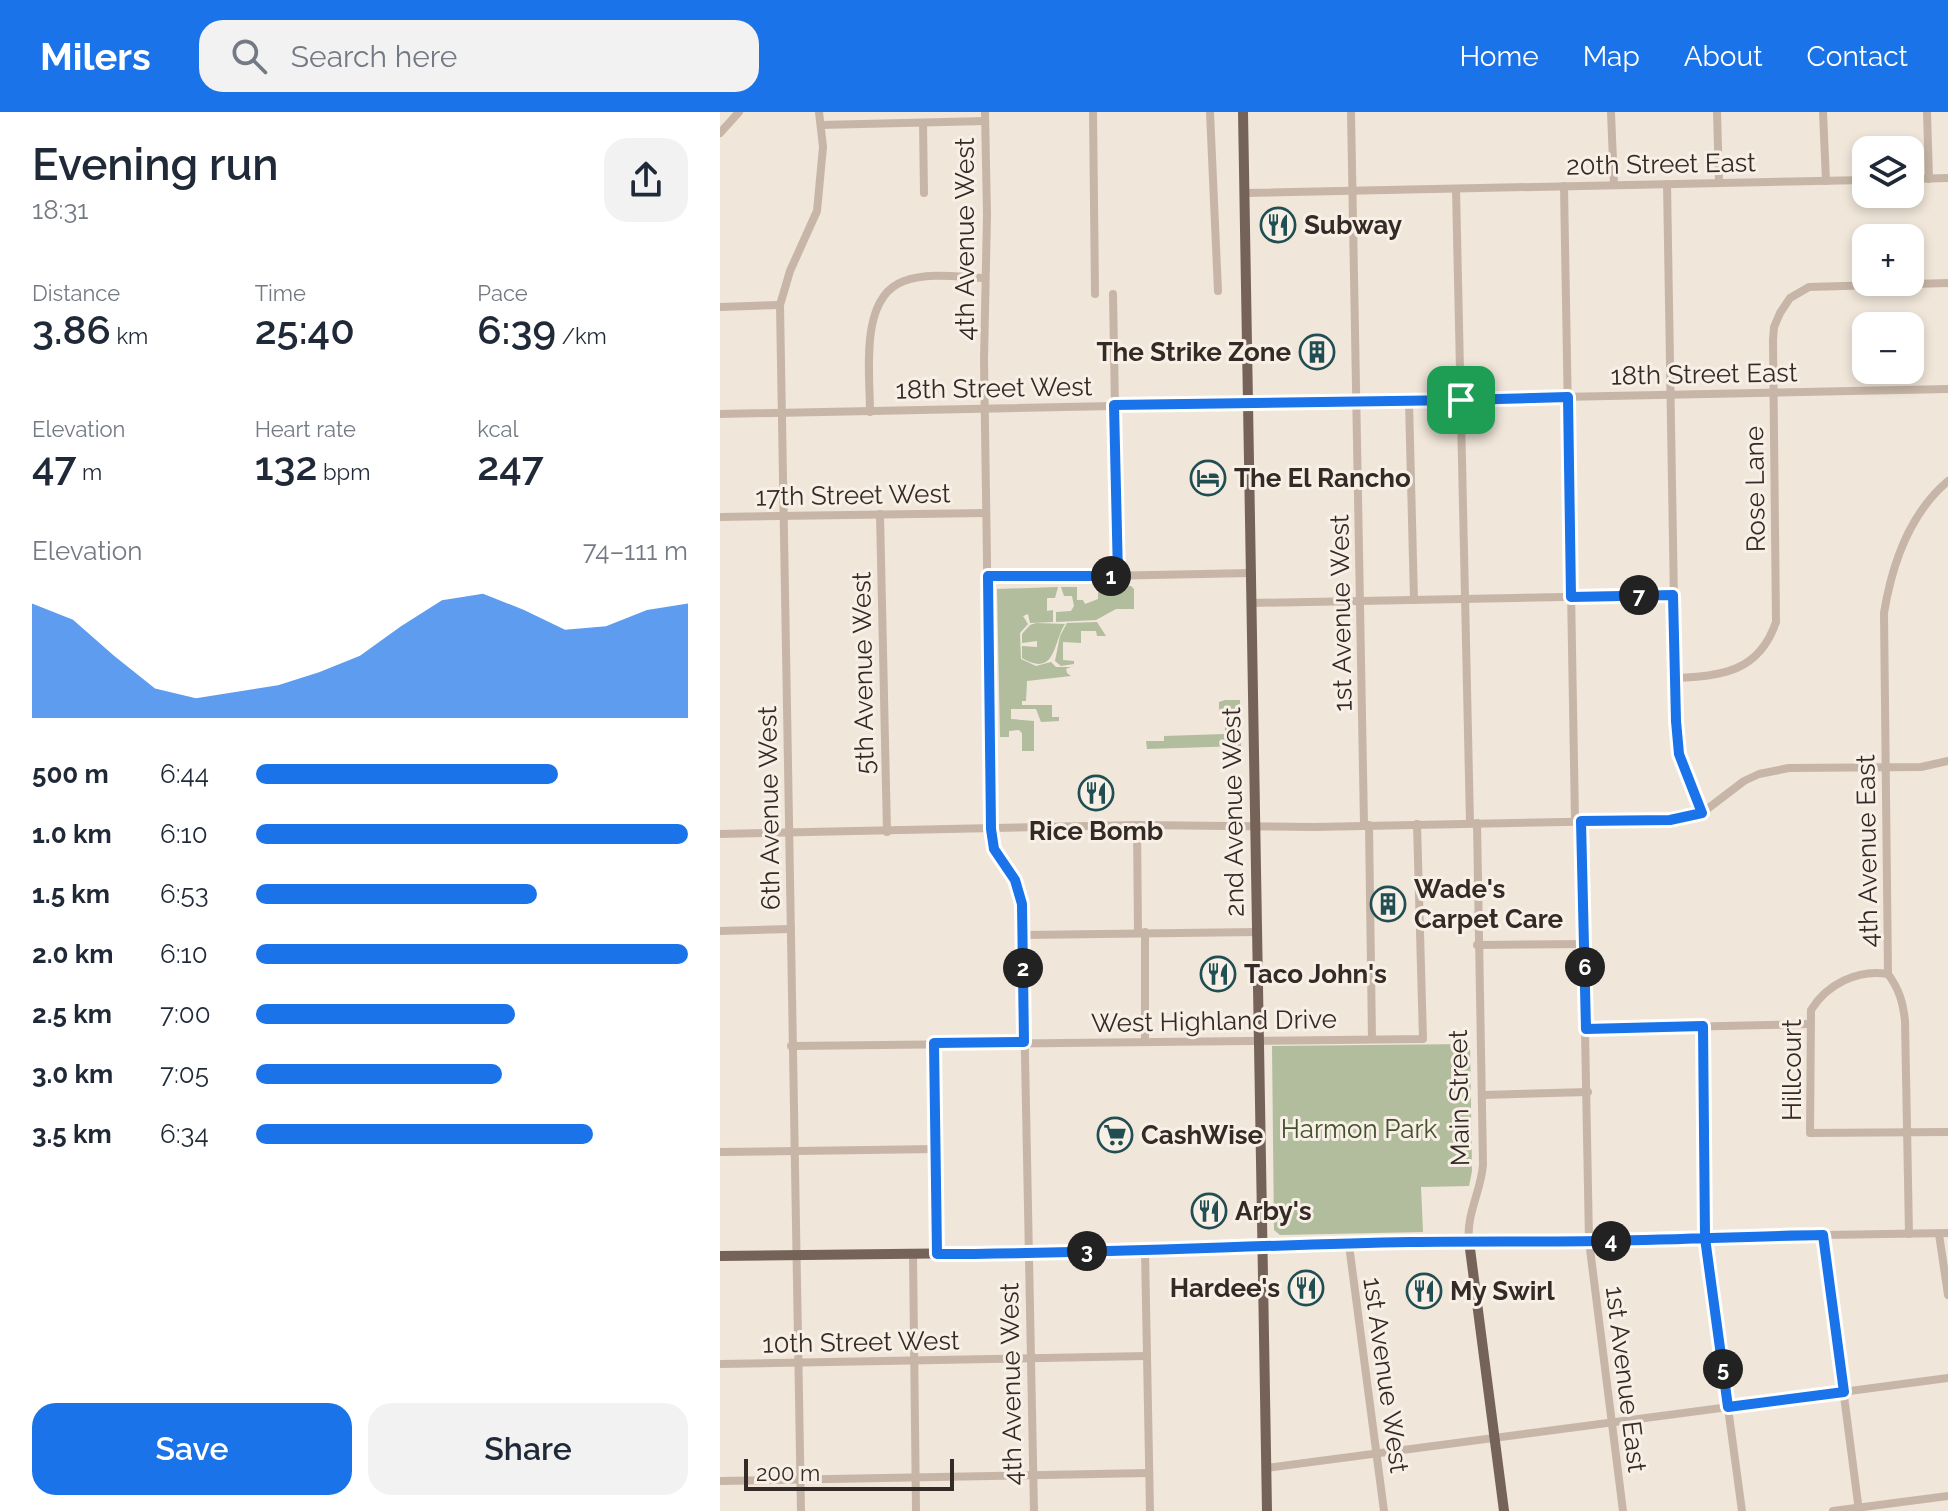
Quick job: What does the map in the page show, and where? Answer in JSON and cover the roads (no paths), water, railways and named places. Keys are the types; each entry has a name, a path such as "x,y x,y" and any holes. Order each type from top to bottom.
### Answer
{"main road":[{"name":"2nd Avenue West","path":"1243,112 1267,1511"},
{"path":"720,1256 1145,1251 1469,1241"},
{"name":"Main Street","path":"1469,1241 1504,1511"}],"street":[{"path":"720,133 739,112"},
{"name":"6th Avenue West","path":"801,1511 780,305 790,271 817,211 823,147 819,112"},
{"path":"1093,112 1095,294"},
{"path":"1210,112 1218,291"},
{"name":"1st Avenue West","path":"1351,112 1372,1039"},
{"path":"1611,112 1614,185"},
{"path":"1717,112 1719,183"},
{"path":"1823,112 1826,181"},
{"path":"1927,112 1929,179"},
{"path":"821,125 923,123 985,117"},
{"name":"4th Avenue West","path":"985,117 984,408 991,829 994,849 1015,880 1020,894 1023,935 1034,1511"},
{"path":"923,123 924,193"},
{"path":"1924,179 1948,178"},
{"name":"20th Street East","path":"1245,193 1852,180"},
{"path":"1667,184 1673,595 1679,754 1702,813"},
{"name":"1st Avenue East","path":"1564,186 1571,597 1584,944 1589,1241 1623,1511"},
{"name":"Main Street","path":"1456,189 1465,599 1482,1095 1482,1178 1468,1227 1469,1241"},
{"path":"870,412 874,315 876,305 887,291 904,281 931,277 985,278"},
{"name":"Rose Lane","path":"1675,678 1726,673 1758,656 1769,642 1776,622 1774,327 1790,298 1809,287 1829,285 1948,283"},
{"path":"1113,294 1118,576"},
{"path":"720,307 780,305"},
{"name":"18th Street East","path":"1461,400 1948,389"},
{"name":"18th Street West","path":"720,414 1461,400"},
{"path":"1409,401 1414,600"},
{"name":"4th Avenue East","path":"1909,1234 1903,1003 1888,974 1884,613 1889,580 1902,544 1920,512 1948,481"},
{"name":"17th Street West","path":"720,517 986,513"},
{"name":"5th Avenue West","path":"880,514 887,832"},
{"path":"988,576 1252,573"},
{"path":"1251,603 1673,595"},
{"path":"720,834 1137,825 1255,827 1670,820 1702,813 1744,781 1759,774 1789,768 1921,767 1948,761"},
{"name":"West Highland Drive","path":"791,1046 1423,1039 1417,824"},
{"path":"1137,825 1145,1042"},
{"path":"720,931 791,929"},
{"path":"1023,935 1257,932"},
{"path":"1477,945 1584,944"},
{"name":"Hillcourt","path":"1888,974 1857,976 1835,984 1819,996 1811,1010 1810,1133 1948,1132"},
{"path":"1586,1029 1809,1024"},
{"path":"1703,1026 1705,1238 1742,1511"},
{"path":"934,1043 937,1254"},
{"path":"1482,1095 1588,1092"},
{"path":"720,1152 937,1149"},
{"path":"1469,1241 1943,1234 1948,1295"},
{"path":"1823,1235 1859,1509"},
{"name":"1st Avenue West","path":"1349,1245 1384,1511"},
{"path":"1145,1251 1150,1511"},
{"path":"913,1254 916,1511"},
{"name":"10th Street West","path":"720,1364 1147,1356"},
{"path":"1266,1468 1948,1378"},
{"path":"720,1481 1149,1473"},
{"path":"1833,1511 1948,1496"}],"place":[{"name":"Subway","path":"1278,225"},
{"name":"The Strike Zone","path":"1317,352"},
{"name":"The El Rancho","path":"1208,478"},
{"name":"Rice Bomb","path":"1096,793"},
{"name":"Wade's Carpet Care","path":"1388,904"},
{"name":"Taco John's","path":"1218,974"},
{"name":"CashWise","path":"1115,1135"},
{"name":"Arby's","path":"1209,1211"},
{"name":"Hardee's","path":"1306,1288"},
{"name":"My Swirl","path":"1424,1291"}],"park label":[{"name":"Harmon Park","path":"1359,1129"}]}
